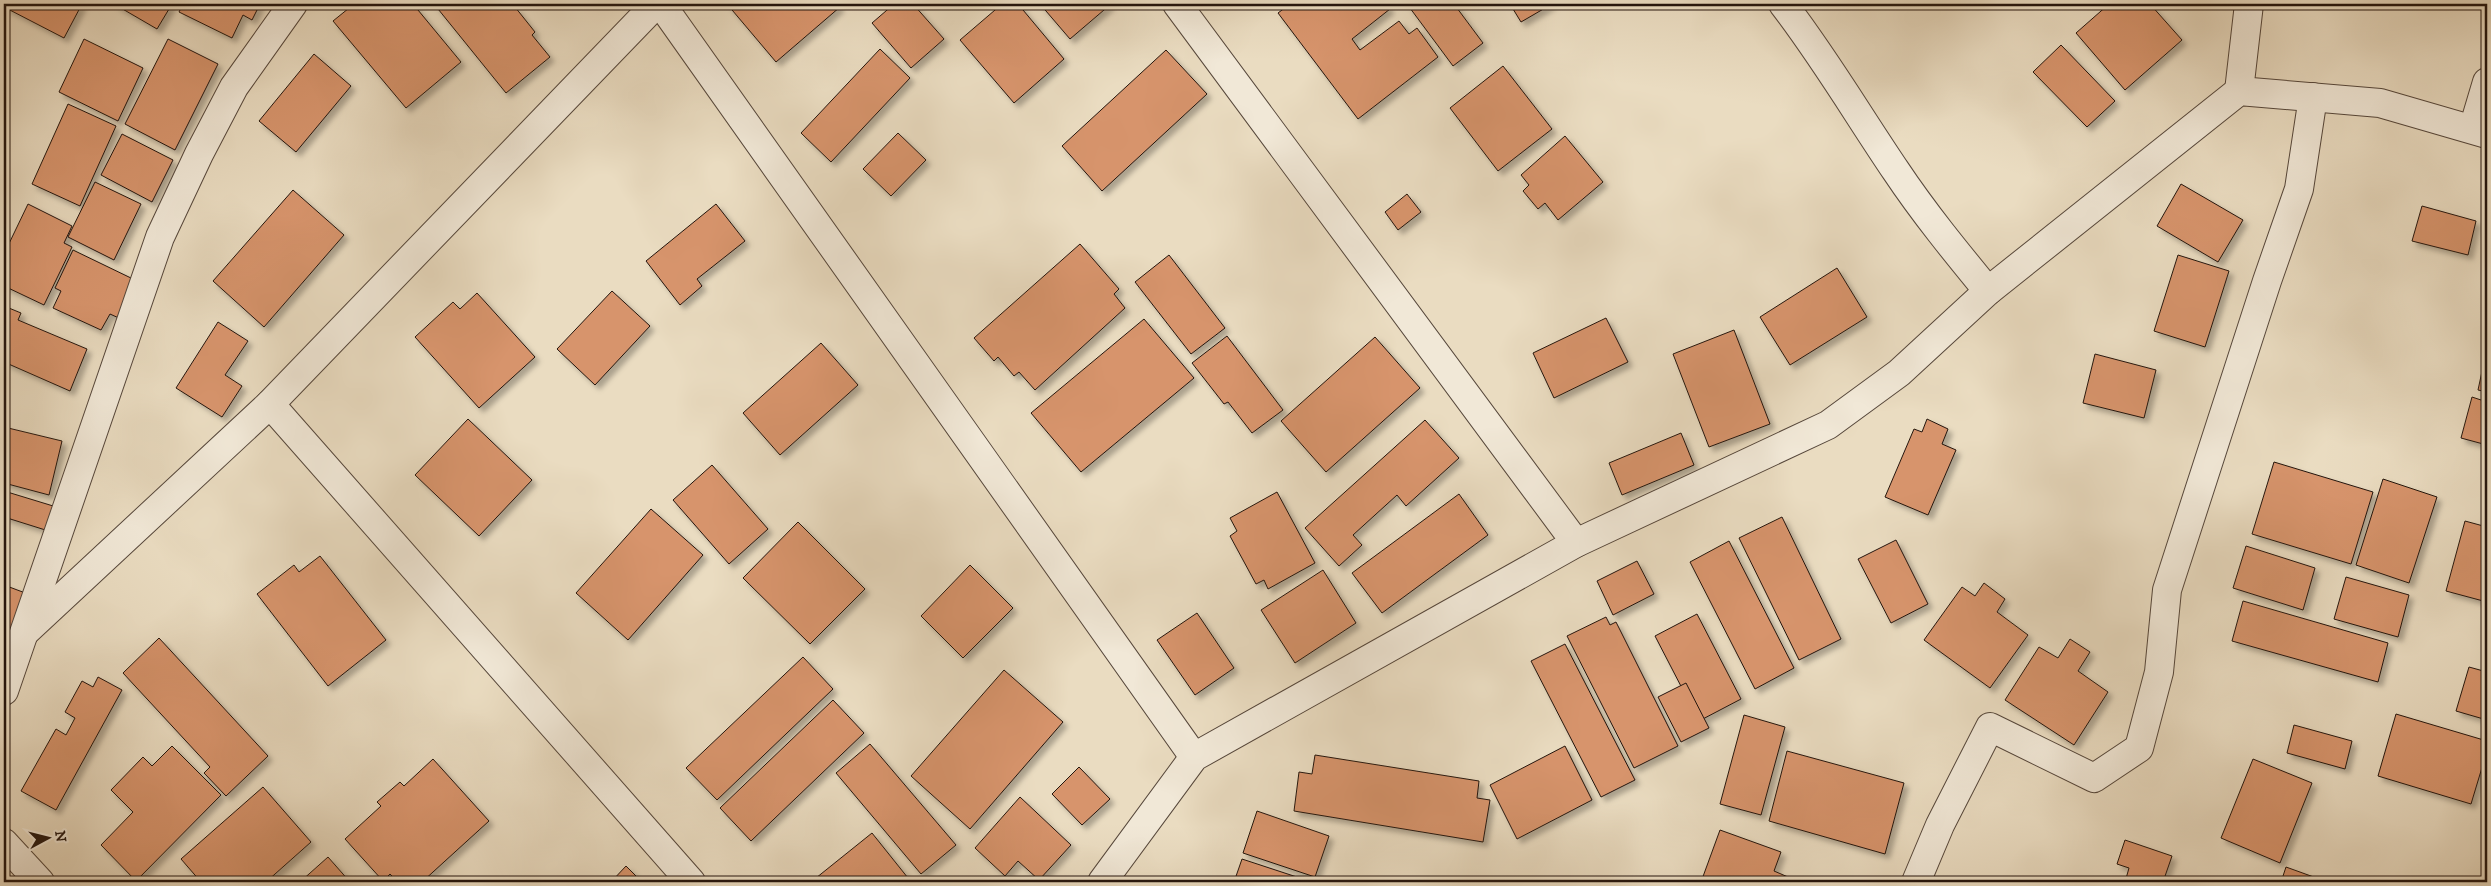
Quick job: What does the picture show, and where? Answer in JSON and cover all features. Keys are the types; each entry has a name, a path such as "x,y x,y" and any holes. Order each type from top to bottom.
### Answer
{"street":[{"path":"4,691 160,237 199,154 234,86 293,4"},
{"path":"25,632 270,404 656,4"},
{"path":"661,4 1194,758"},
{"path":"1177,4 1576,543"},
{"path":"1783,4 1802,28 1896,172 1941,234 1988,291"},
{"path":"2239,91 2249,4"},
{"path":"1102,882 1194,758 1576,543 1828,425 1899,373 1988,291 2239,91 2380,103 2480,131 2487,82"},
{"path":"1916,882 1940,825 1990,728 2094,778 2139,748 2159,672 2167,590 2267,281 2299,189 2313,97"},
{"path":"270,404 691,882"},
{"path":"4,843 40,882"}],"building":[{"path":"4,4 82,4 64,38 4,7"},
{"path":"114,4 172,4 157,29"},
{"path":"183,4 260,4 252,20 243,15 232,38 179,12"},
{"path":"354,4 413,4 461,62 406,108 333,21"},
{"path":"434,4 507,4 512,10 515,7 535,32 532,35 550,57 506,93"},
{"path":"727,4 837,4 840,7 776,62"},
{"path":"894,4 913,4 944,39 911,68 872,23"},
{"path":"1002,4 1018,4 1064,59 1014,103 960,40"},
{"path":"1040,4 1111,4 1070,39"},
{"path":"1290,4 1386,4 1390,9 1352,39 1360,50 1399,21 1409,34 1417,28 1438,57 1358,119 1278,13"},
{"path":"1407,4 1454,4 1483,43 1453,66"},
{"path":"1510,4 1552,4 1521,22"},
{"path":"2109,4 2150,4 2182,40 2125,90 2076,33"},
{"path":"84,39 143,68 118,121 59,92"},
{"path":"168,39 218,64 175,150 125,124"},
{"path":"2061,45 2115,101 2087,127 2033,72"},
{"path":"880,49 910,78 831,162 801,133"},
{"path":"1166,50 1207,94 1102,191 1062,146"},
{"path":"314,54 351,86 296,152 259,121"},
{"path":"1503,66 1552,129 1498,171 1450,108"},
{"path":"68,104 116,126 80,206 32,184"},
{"path":"898,133 926,160 891,196 863,169"},
{"path":"122,134 173,160 152,202 101,175"},
{"path":"1565,136 1603,182 1558,220 1545,203 1538,209 1523,191 1529,185 1521,175"},
{"path":"95,182 141,204 114,260 68,237"},
{"path":"2181,184 2243,220 2218,262 2157,226"},
{"path":"293,190 344,235 264,327 213,281"},
{"path":"1407,194 1421,212 1398,230 1385,212"},
{"path":"28,204 72,226 64,243 72,247 44,305 4,286 4,254"},
{"path":"716,204 745,241 697,279 702,286 680,305 646,261"},
{"path":"2422,206 2476,221 2468,255 2412,241"},
{"path":"1080,244 1119,289 1114,294 1125,308 1035,390 1019,372 1014,376 998,357 994,361 974,338"},
{"path":"73,250 133,279 121,319 110,314 101,330 53,308 61,291 55,288"},
{"path":"1169,255 1225,328 1191,354 1135,282"},
{"path":"2178,255 2229,271 2205,347 2154,331"},
{"path":"1837,268 1867,317 1790,365 1760,317"},
{"path":"612,291 650,326 595,385 557,349"},
{"path":"477,293 535,357 479,408 415,337 453,302 460,309"},
{"path":"4,306 21,313 18,320 87,349 70,391 4,362"},
{"path":"1606,318 1628,362 1554,398 1533,353"},
{"path":"1144,319 1194,378 1081,472 1031,413"},
{"path":"218,322 248,341 225,375 242,386 222,417 176,388"},
{"path":"1734,330 1770,424 1709,447 1673,354"},
{"path":"1227,336 1283,410 1252,433 1228,402 1224,404 1192,363"},
{"path":"1375,337 1420,388 1326,472 1281,421"},
{"path":"821,343 858,385 780,455 743,413"},
{"path":"2487,348 2487,392 2478,390"},
{"path":"2095,354 2156,370 2144,418 2083,403"},
{"path":"2472,397 2487,402 2487,445 2461,438"},
{"path":"468,419 532,480 479,536 415,475"},
{"path":"1927,419 1948,429 1942,444 1956,450 1928,515 1885,497 1914,429 1922,432"},
{"path":"1425,420 1459,458 1406,506 1397,495 1353,535 1362,545 1339,566 1305,528"},
{"path":"4,427 62,441 49,495 4,483"},
{"path":"1681,433 1694,465 1622,495 1609,463"},
{"path":"2274,462 2373,492 2351,564 2252,534"},
{"path":"712,465 768,529 729,564 673,500"},
{"path":"2383,479 2437,497 2409,583 2356,565"},
{"path":"4,491 63,509 55,533 4,517"},
{"path":"1277,492 1315,563 1268,589 1264,580 1256,584 1230,536 1237,531 1230,518"},
{"path":"1459,494 1488,535 1382,613 1352,573"},
{"path":"651,509 703,555 628,640 576,593"},
{"path":"1782,517 1841,639 1799,660 1739,538"},
{"path":"2465,521 2487,527 2487,602 2446,591"},
{"path":"798,522 865,589 810,644 743,578"},
{"path":"1896,540 1928,604 1891,623 1858,559"},
{"path":"1729,541 1794,668 1755,689 1690,562"},
{"path":"2246,546 2315,568 2303,610 2233,588"},
{"path":"320,556 386,640 328,686 257,594 294,565 299,572"},
{"path":"1637,561 1654,594 1613,615 1597,581"},
{"path":"970,565 1013,608 963,658 921,616"},
{"path":"1323,570 1356,623 1295,663 1261,610"},
{"path":"2346,577 2409,595 2398,637 2334,619"},
{"path":"1984,583 2005,599 1997,612 2028,635 1990,688 1924,640 1962,587 1975,596"},
{"path":"4,585 28,594 14,641 4,638"},
{"path":"2243,601 2388,643 2378,682 2232,641"},
{"path":"1197,613 1234,668 1195,695 1157,640"},
{"path":"1697,614 1741,699 1699,721 1655,636"},
{"path":"1606,617 1610,625 1616,622 1678,746 1634,768 1567,636"},
{"path":"159,638 268,756 226,796 204,773 210,767 123,673"},
{"path":"2070,639 2090,652 2078,671 2108,692 2074,745 2005,700 2039,647 2058,658"},
{"path":"1565,644 1635,780 1601,797 1531,661"},
{"path":"803,657 833,689 717,800 686,768"},
{"path":"2469,667 2487,672 2487,720 2456,711"},
{"path":"1004,670 1063,722 970,829 911,776"},
{"path":"98,677 122,690 56,810 21,791 56,729 66,735 75,718 65,712 82,681 93,687"},
{"path":"1686,683 1709,728 1681,742 1658,697"},
{"path":"833,700 864,733 751,841 720,808"},
{"path":"2396,714 2487,741 2487,751 2471,804 2378,776"},
{"path":"1744,715 1785,727 1761,815 1720,804"},
{"path":"2294,725 2352,741 2345,769 2287,753"},
{"path":"870,744 956,845 921,874 836,773"},
{"path":"172,746 221,795 136,881 101,845 133,812 111,790 143,757 152,766"},
{"path":"1565,746 1592,800 1517,839 1490,785"},
{"path":"1787,751 1904,783 1885,854 1769,821"},
{"path":"1315,755 1479,781 1477,798 1490,800 1483,842 1294,811 1299,772 1312,774"},
{"path":"433,759 489,821 422,882 398,882 390,874 383,881 345,839 381,806 377,802 400,782 404,786"},
{"path":"2253,759 2312,783 2280,863 2221,838"},
{"path":"1079,767 1110,799 1082,825 1052,794"},
{"path":"263,787 311,842 266,882 201,882 181,859"},
{"path":"1020,797 1071,845 1039,880 1018,861 1005,876 975,848"},
{"path":"1257,811 1329,836 1315,877 1243,853"},
{"path":"1720,830 1781,852 1774,871 1795,880 1794,882 1701,882"},
{"path":"872,833 908,878 903,882 811,882"},
{"path":"2125,840 2172,856 2163,882 2125,882 2129,868 2117,864"},
{"path":"328,857 350,882 300,882"},
{"path":"1242,859 1312,882 1234,882"},
{"path":"626,866 642,882 611,882"},
{"path":"2286,867 2322,880 2321,882 2281,882"}]}
